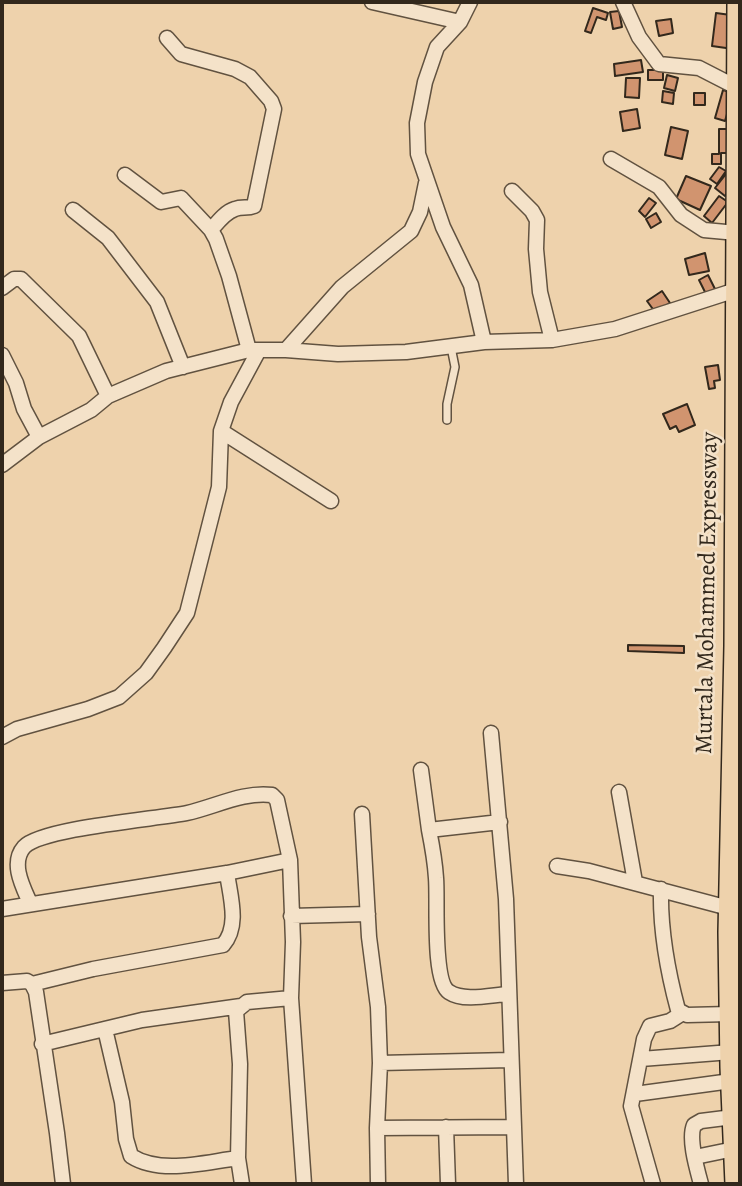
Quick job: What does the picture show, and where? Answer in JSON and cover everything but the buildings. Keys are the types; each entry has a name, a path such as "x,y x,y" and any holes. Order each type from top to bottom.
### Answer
{"main road":[{"name":"Murtala Mohammed Expressway","path":"736,1184 730,1014 735,909 738,2"}],"street":[{"path":"372,2 460,22"},
{"path":"470,2 460,22 437,47 425,82 417,123 418,154 443,227 471,285 485,342"},
{"path":"623,2 639,37 659,64 699,68 738,88"},
{"path":"167,38 181,54 235,69 250,77 265,93 274,109 254,205 236,208 211,230"},
{"path":"611,159 659,187 681,215 704,230 737,233"},
{"path":"2,737 17,729 88,709 119,697 146,673 187,613 219,486 221,431 254,350 211,230 181,198 160,202 125,174"},
{"path":"286,350 342,287 411,231 420,212 426,182"},
{"path":"512,191 537,220 536,249 540,292 552,340"},
{"path":"74,210 108,238 157,302 183,367"},
{"path":"2,288 14,279 21,279 79,335 108,396"},
{"path":"2,465 39,437 91,410 108,396 166,371 254,350 338,354 406,352 485,342 552,340 615,329 736,290"},
{"path":"2,355 16,383 24,409 39,437"},
{"path":"221,431 331,500"},
{"path":"491,733 506,899 516,1184"},
{"path":"421,770 436,876 436,921 441,982 448,992 459,996 508,994"},
{"path":"620,792 635,882"},
{"path":"30,903 19,877 18,858 25,846 64,832 186,813 256,795 272,795 277,800 290,860 293,942 291,998 304,1184"},
{"path":"362,814 368,914 378,1007 378,1184"},
{"path":"429,830 500,822"},
{"path":"2,909 227,873 290,860"},
{"path":"557,866 635,882 735,909"},
{"path":"32,984 93,969 223,945 233,927 227,873"},
{"path":"661,889 661,935 667,972 681,1014"},
{"path":"290,916 368,914"},
{"path":"2,983 27,981 36,992 62,1184"},
{"path":"242,1184 238,1158 240,1075 236,1011 247,1003 291,998"},
{"path":"42,1044 142,1020 241,1006"},
{"path":"653,1184 631,1106 644,1039 650,1026 670,1021 681,1014 730,1014"},
{"path":"106,1029 131,1156 141,1163 153,1165 238,1158"},
{"path":"641,1059 731,1052"},
{"path":"380,1063 510,1060"},
{"path":"635,1094 731,1081"},
{"path":"701,1184 691,1131 694,1125 701,1121 733,1117"},
{"path":"446,1127 448,1184"},
{"path":"377,1128 512,1127"},
{"path":"696,1159 699,1156 734,1149"}],"lane":[{"path":"447,420 446,411 455,368 451,346"}]}
